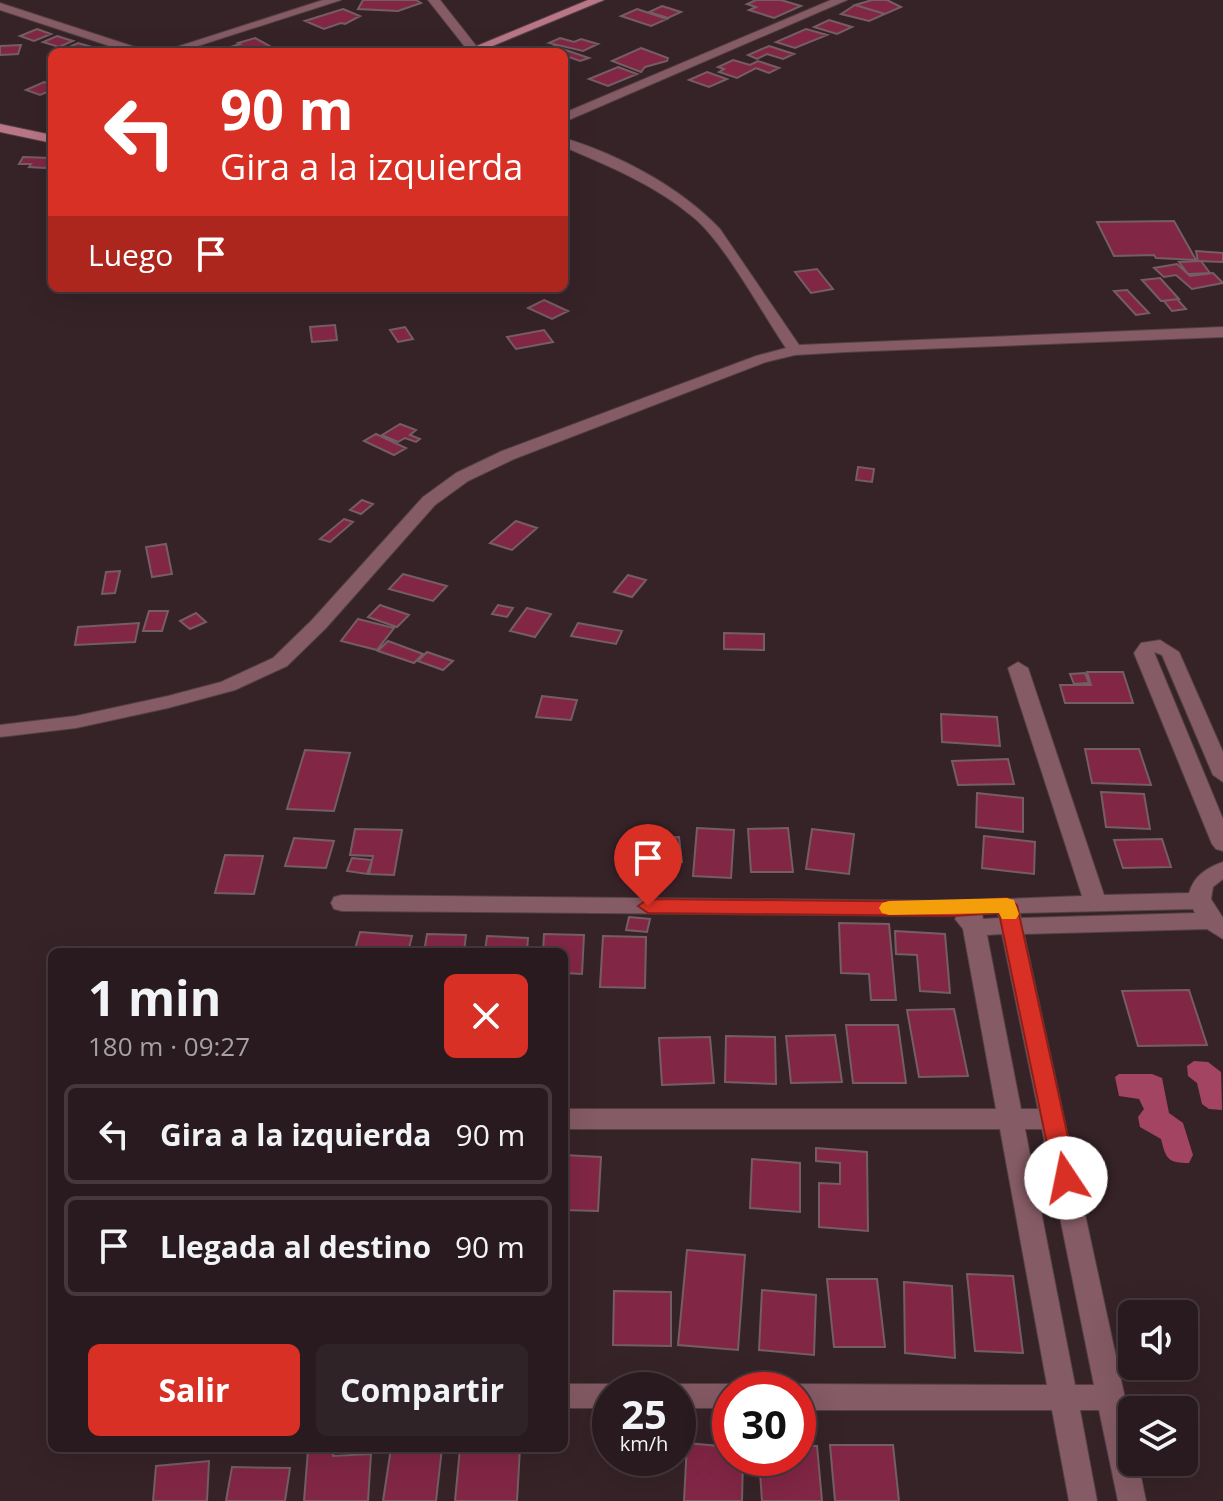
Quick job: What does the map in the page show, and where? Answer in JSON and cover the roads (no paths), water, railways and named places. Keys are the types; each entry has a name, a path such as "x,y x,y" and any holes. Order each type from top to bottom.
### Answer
{"street":[{"path":"180,48 335,0"},
{"path":"434,0 470,48"},
{"path":"479,48 598,0"},
{"path":"568,116 841,0"},
{"path":"7,7 33,1"},
{"path":"7,7 128,48"},
{"path":"0,128 48,138"},
{"path":"568,144 640,175 699,215 715,232 795,350"},
{"path":"0,731 76,722 168,702 228,686 280,662 319,624 429,501 462,477 508,455 761,359 795,350 1223,332"},
{"path":"1223,775 1170,652 1160,646 1148,647 1143,653 1223,844"},
{"path":"1018,668 1096,904"},
{"path":"1217,926 1200,901 1201,889 1207,879 1223,870"},
{"path":"1010,915 1096,904 1200,901"},
{"path":"342,903 1010,915 1217,926"},
{"path":"966,914 1013,1119 1083,1501"},
{"path":"1010,915 1132,1501"},
{"path":"568,1119 1053,1119"},
{"path":"568,1396 592,1396"},
{"path":"816,1397 1111,1398"}]}
